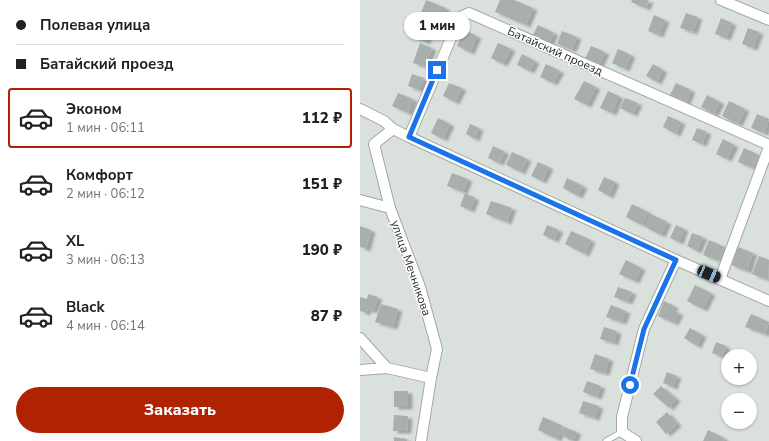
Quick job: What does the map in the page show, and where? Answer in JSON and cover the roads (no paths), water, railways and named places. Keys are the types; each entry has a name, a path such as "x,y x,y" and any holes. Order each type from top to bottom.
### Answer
{"street":[{"path":"721,0 769,20"},
{"name":"Батайский проезд","path":"409,137 460,17 469,13 769,146"},
{"path":"360,109 384,121 393,129 409,137 676,260 720,278 769,301"},
{"name":"улица Мечникова","path":"393,129 374,144 390,208 420,287 437,349 430,378 421,441"},
{"path":"720,278 769,146"},
{"path":"360,200 390,208"},
{"path":"636,441 622,432 622,416 644,329 676,260"},
{"path":"360,338 387,368"},
{"path":"360,370 387,368 430,378"}],"lane":[{"path":"606,441 622,432"}]}
